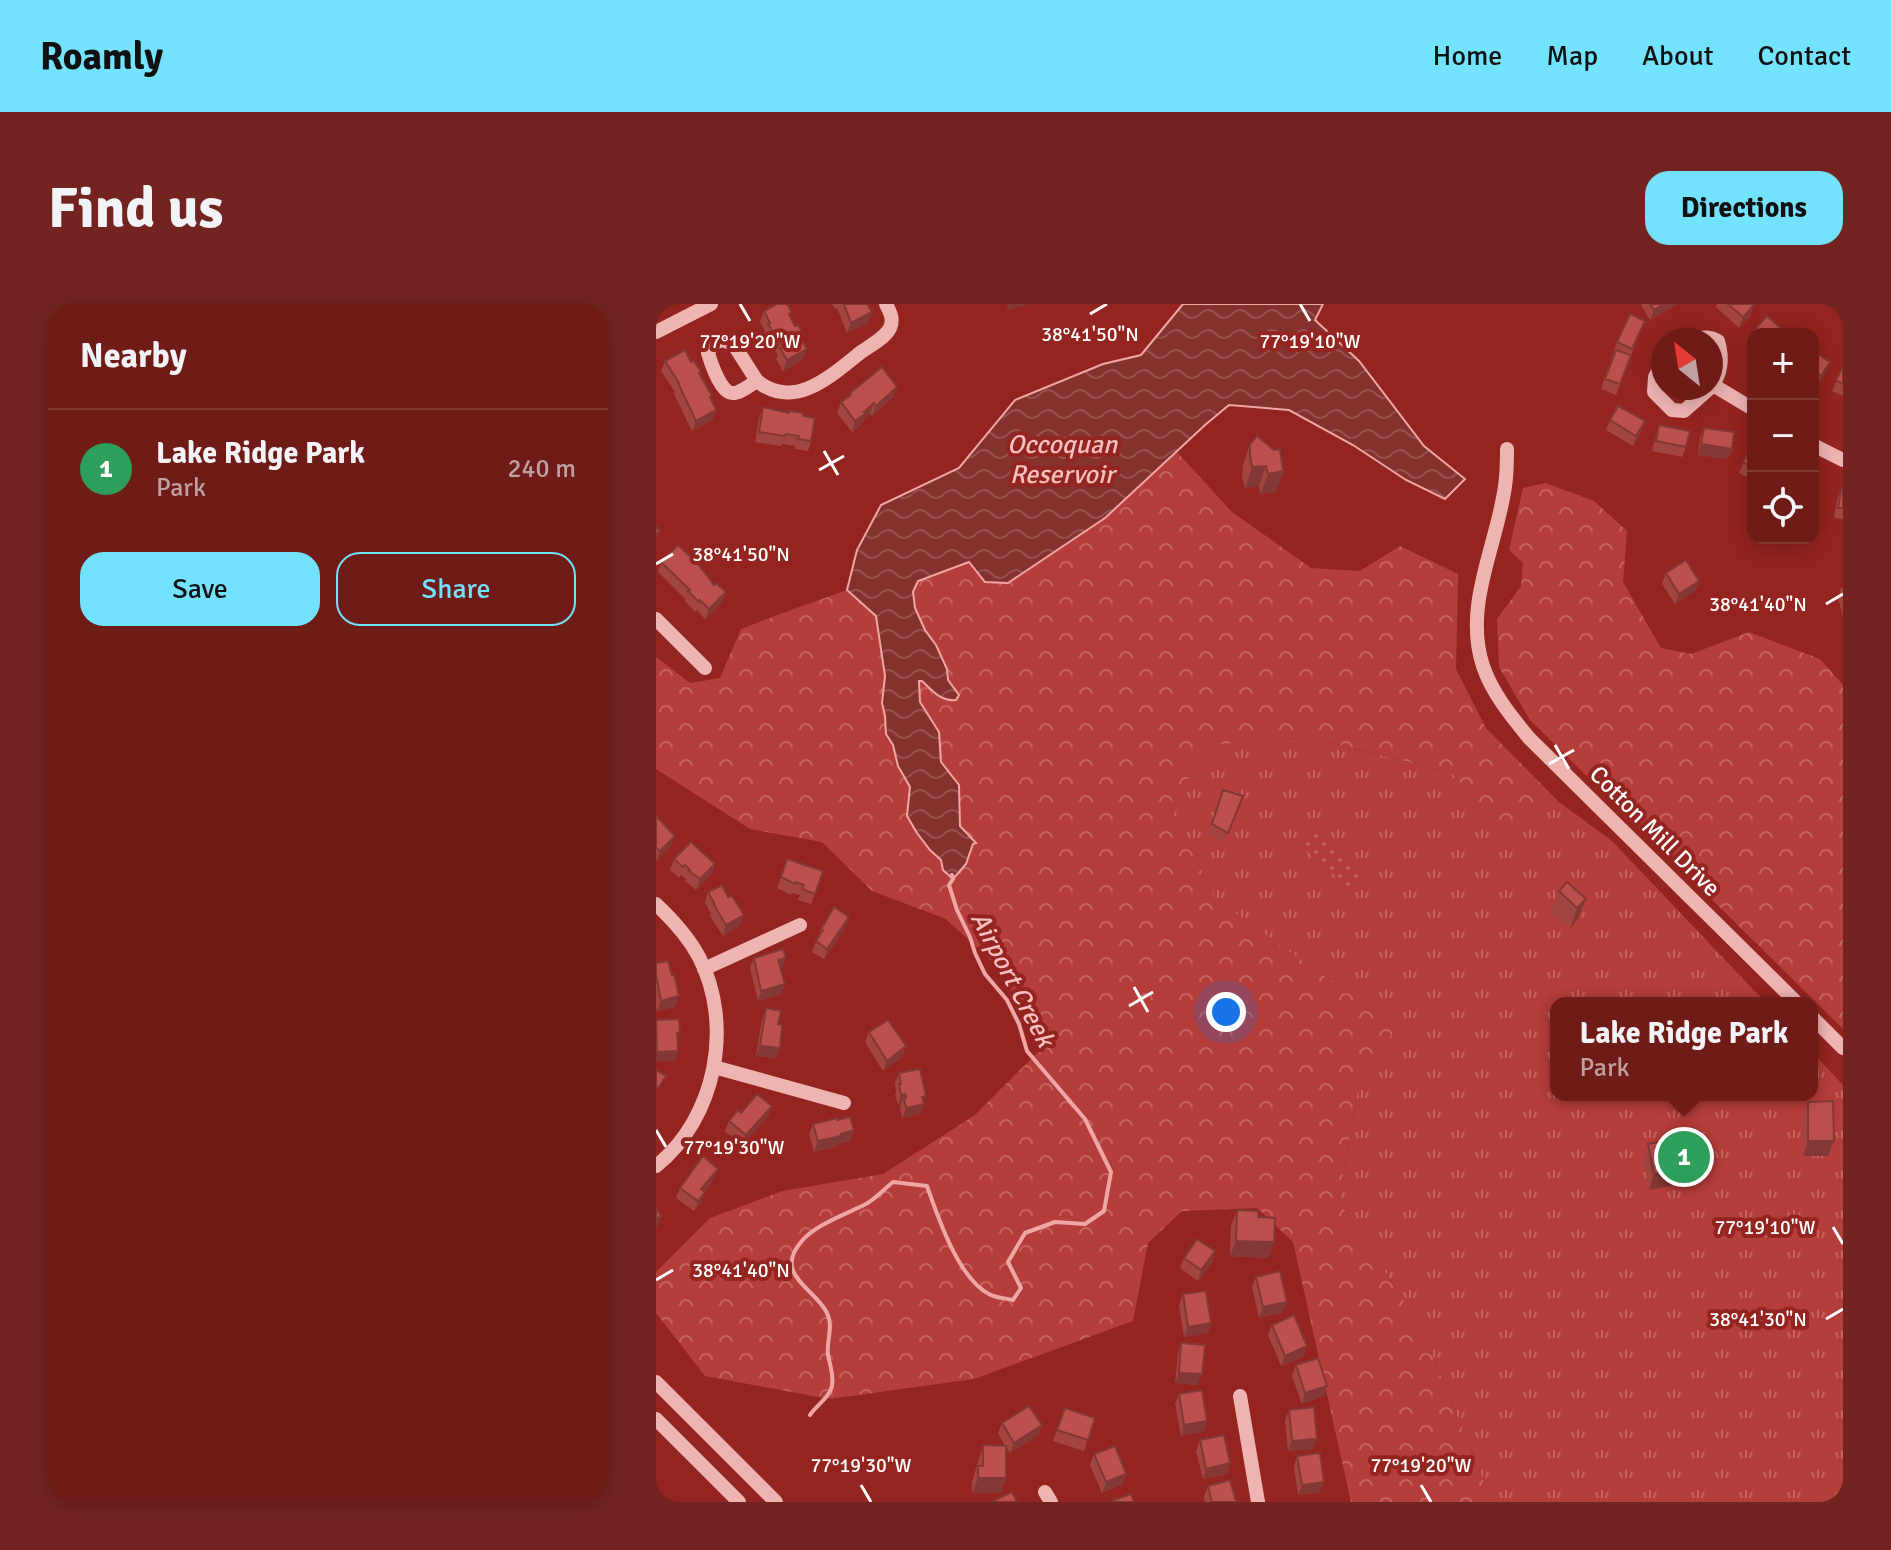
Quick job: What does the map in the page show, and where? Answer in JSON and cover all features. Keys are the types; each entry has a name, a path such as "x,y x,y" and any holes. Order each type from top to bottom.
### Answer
{"street":[{"path":"656,332 711,304"},
{"path":"757,381 770,390 782,393 799,391 829,378 887,332 892,320 886,304"},
{"path":"1723,393 1747,406"},
{"path":"1662,400 1672,410 1684,411 1696,400"},
{"path":"1819,448 1843,460"},
{"name":"Cotton Mill Drive","path":"1507,449 1505,486 1476,611 1478,648 1492,687 1529,738 1791,997"},
{"path":"656,619 705,668"},
{"path":"656,904 686,936 704,969 714,1001 717,1029 714,1067 705,1098 680,1142 656,1166"},
{"path":"704,969 800,925"},
{"path":"1818,1023 1843,1048"},
{"path":"714,1067 844,1103"},
{"path":"656,1382 776,1502"},
{"path":"1240,1396 1258,1502"},
{"path":"656,1419 739,1502"}],"green space":[{"path":"1176,451 1232,512 1311,568 1360,571 1400,546 1458,574 1456,669 1486,728 1559,802 1504,834 1452,773 1309,737 1213,745 1169,805 1215,899 1397,1027 1359,1080 1339,1201 1422,1329 1492,1502 1351,1502 1293,1242 1257,1208 1182,1211 1148,1243 1133,1321 974,1379 829,1399 705,1376 656,1313 656,1272 710,1218 782,1191 883,1174 975,1115 1041,1049 998,967 946,919 872,891 822,842 750,829 656,769 656,657 690,683 720,678 741,629 847,590 876,616 885,676 882,703 886,734 910,787 907,816 917,834 941,860 972,851 970,837 960,826 961,804 953,776 941,762 939,732 920,702 918,681 922,680 931,690 948,680 942,657 914,606 913,592 918,581 1105,518"},
{"path":"1546,483 1594,501 1627,531 1623,582 1661,648 1691,654 1749,632 1820,659 1843,685 1843,1029 1818,1004 1818,997 1811,997 1530,720 1499,667 1497,619 1521,586 1523,563 1509,550 1523,488"},
{"path":"1309,737 1452,773 1504,833 1559,802 1612,841 1760,997 1550,997 1550,1101 1818,1101 1818,1058 1843,1085 1843,1502 1492,1502 1422,1329 1339,1201 1359,1080 1396,1027 1215,899 1169,805 1212,745"},
{"path":"1316,828 1367,873 1352,891 1301,846"}],"water":[{"name":"Occoquan Reservoir","path":"1183,304 1323,304 1315,320 1359,361 1424,446 1465,479 1445,499 1406,480 1353,445 1289,410 1229,405 1105,518 1008,583 985,582 969,562 918,581 913,592 915,608 947,669 948,680 959,695 956,700 946,699 919,681 920,702 939,732 941,762 959,785 960,826 976,843 966,864 953,879 943,870 941,860 930,850 907,816 910,787 886,734 882,703 885,676 876,616 847,590 857,550 881,505 959,468 1015,400 1103,364 1141,355"}],"building":[{"path":"777,304 787,304 795,326 798,325 804,336 801,338 807,349 787,360 764,311"},
{"path":"844,304 867,304 872,312 851,323"},
{"path":"1650,304 1664,304 1654,310"},
{"path":"1728,304 1752,304 1754,305 1743,317"},
{"path":"1630,314 1645,321 1632,349 1617,342"},
{"path":"1767,316 1780,328 1756,328"},
{"path":"685,350 701,372 716,410 696,421 665,361"},
{"path":"1616,350 1631,355 1620,384 1605,379"},
{"path":"1819,355 1830,362 1819,375"},
{"path":"882,367 897,387 855,421 841,402"},
{"path":"1843,367 1843,384 1836,380"},
{"path":"1618,406 1645,421 1636,436 1610,420"},
{"path":"763,407 803,413 803,416 815,418 811,441 798,439 799,436 759,432"},
{"path":"1659,425 1690,431 1686,447 1656,441"},
{"path":"1704,428 1734,432 1732,449 1701,444"},
{"path":"1257,436 1274,450 1280,449 1283,471 1268,474 1266,466 1252,467 1250,444"},
{"path":"1841,490 1843,508 1838,508"},
{"path":"678,545 714,585 716,583 726,592 709,609 661,562"},
{"path":"1686,560 1699,581 1679,594 1666,573"},
{"path":"1223,790 1243,796 1228,833 1212,824"},
{"path":"656,816 675,836 660,851 656,848"},
{"path":"691,842 715,864 700,879 674,859"},
{"path":"787,859 823,871 815,894 802,889 804,885 781,877"},
{"path":"1567,882 1586,899 1577,908 1559,891"},
{"path":"722,885 744,915 726,925 708,892"},
{"path":"834,907 849,917 827,949 816,941"},
{"path":"783,949 786,958 778,960 785,984 761,991 754,958"},
{"path":"668,961 679,996 661,1001 656,963"},
{"path":"766,1008 781,1011 778,1024 782,1025 780,1048 760,1046"},
{"path":"679,1019 678,1051 657,1052 656,1020"},
{"path":"888,1020 906,1046 887,1061 869,1032"},
{"path":"920,1069 926,1096 922,1097 924,1104 906,1108 899,1073"},
{"path":"656,1070 666,1076 659,1087 656,1087"},
{"path":"757,1094 772,1106 746,1135 729,1121 738,1110 741,1113"},
{"path":"1833,1101 1834,1141 1808,1141 1808,1102"},
{"path":"850,1117 854,1130 818,1141 813,1124"},
{"path":"1679,1138 1685,1168 1654,1174 1648,1144"},
{"path":"703,1156 718,1169 701,1189 705,1192 698,1201 680,1188"},
{"path":"1237,1210 1258,1211 1258,1217 1275,1218 1274,1242 1236,1241"},
{"path":"1197,1239 1215,1251 1201,1270 1184,1258"},
{"path":"1280,1271 1287,1302 1263,1307 1256,1277"},
{"path":"1206,1291 1211,1323 1188,1327 1183,1294"},
{"path":"1294,1315 1307,1346 1285,1356 1272,1325"},
{"path":"1181,1343 1205,1345 1202,1374 1179,1373"},
{"path":"1318,1358 1327,1386 1305,1393 1296,1365"},
{"path":"1202,1390 1207,1421 1184,1425 1179,1394"},
{"path":"1029,1406 1042,1425 1014,1443 1002,1423"},
{"path":"1314,1407 1317,1439 1292,1441 1289,1410"},
{"path":"1065,1408 1095,1418 1088,1440 1057,1430"},
{"path":"1224,1435 1230,1463 1206,1469 1200,1440"},
{"path":"983,1445 1006,1446 1006,1478 978,1478 978,1466 983,1466"},
{"path":"1115,1446 1126,1474 1106,1482 1094,1454"},
{"path":"1320,1453 1324,1482 1302,1485 1297,1456"},
{"path":"1230,1480 1236,1502 1212,1502 1208,1486"},
{"path":"1012,1492 1017,1502 991,1502"},
{"path":"1131,1494 1134,1502 1111,1502 1111,1501"}],"waterway":[{"name":"Airport Creek","path":"810,1415 829,1393 832,1382 828,1355 829,1318 799,1280 792,1264 801,1242 813,1231 868,1203 893,1182 927,1186 950,1246 968,1275 989,1294 1013,1300 1021,1288 1008,1262 1025,1233 1055,1222 1085,1224 1104,1211 1111,1172 1085,1119 1027,1051 1019,1024 1007,1000 985,974 957,910 949,885 952,875"}],"place":[{"name":"Lake Ridge Park","path":"1684,1157"}]}
